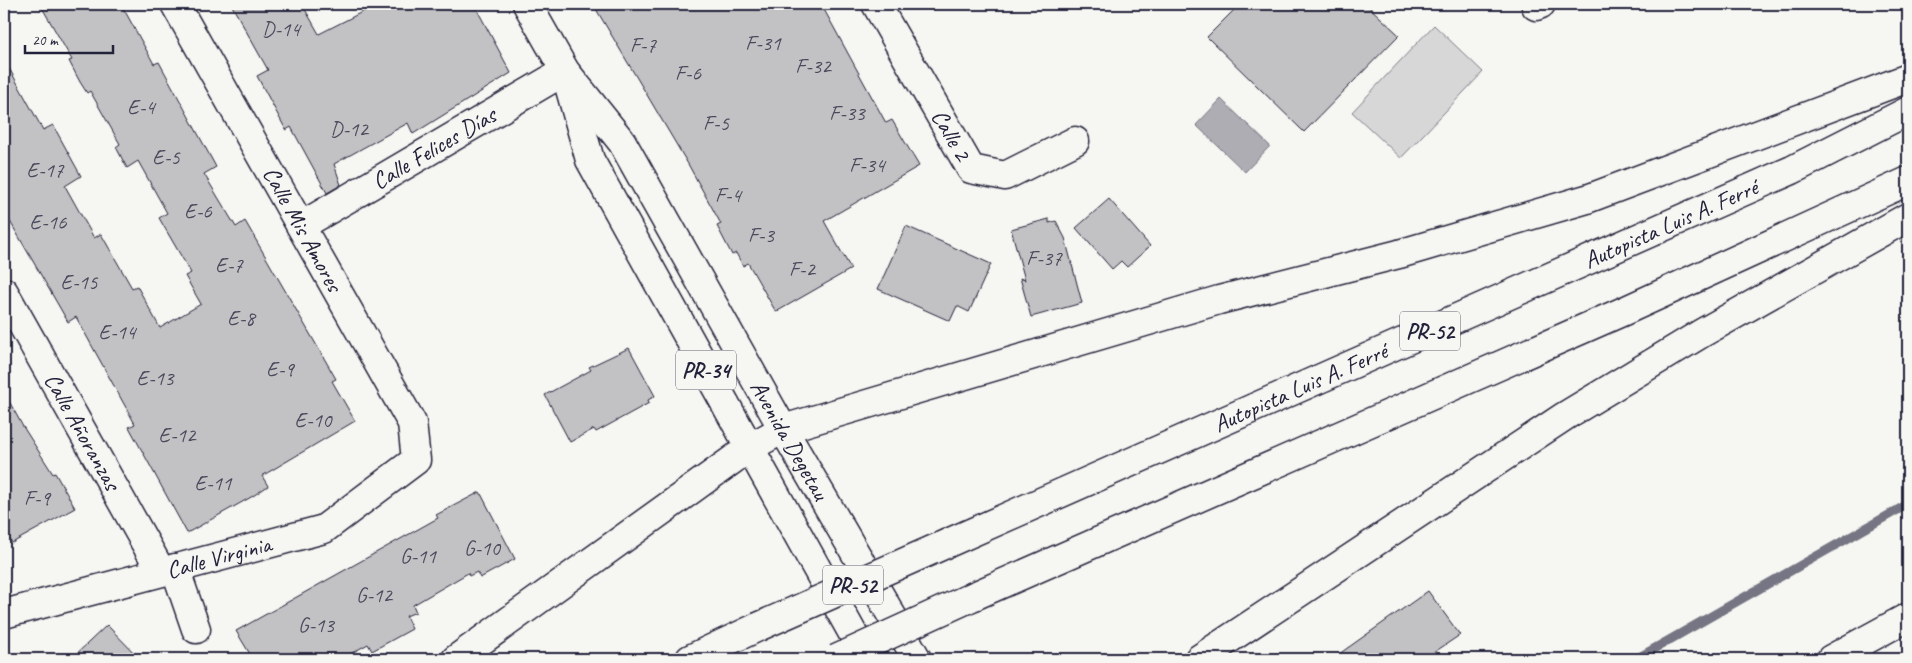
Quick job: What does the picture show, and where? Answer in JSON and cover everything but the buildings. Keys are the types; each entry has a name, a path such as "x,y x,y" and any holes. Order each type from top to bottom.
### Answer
{"main road":[{"name":"Calle Mis Amores","path":"176,4 412,423 416,460"},
{"name":"Avenida Degetau","path":"527,4 565,71 622,142 783,429 916,659"},
{"name":"Calle 2","path":"876,4 971,169 1005,176 1075,141"},
{"name":"Calle Felices Días","path":"301,226 565,71"},
{"name":"Avenida Degetau","path":"565,71 590,160 867,659"},
{"path":"456,659 749,448 783,429 1219,300 1399,254 1587,199 1908,78"},
{"name":"Autopista Luis A. Ferré","path":"690,659 948,542 1774,178 1908,111"},
{"name":"PR-52","path":"836,659 974,596 1624,310 1908,181"},
{"path":"1199,659 1565,416 1702,333 1908,217"},
{"name":"Calle Añoranzas","path":"4,292 168,570 196,629"},
{"name":"Calle Virginia","path":"4,614 324,529 416,460"},
{"path":"1831,659 1864,651 1908,617"}],"shaded area":[{"path":"1434,25 1483,72 1401,158 1352,112"},
{"path":"1221,99 1270,146 1245,172 1196,125"}],"waterway":[{"path":"1636,659 1908,504"}]}
